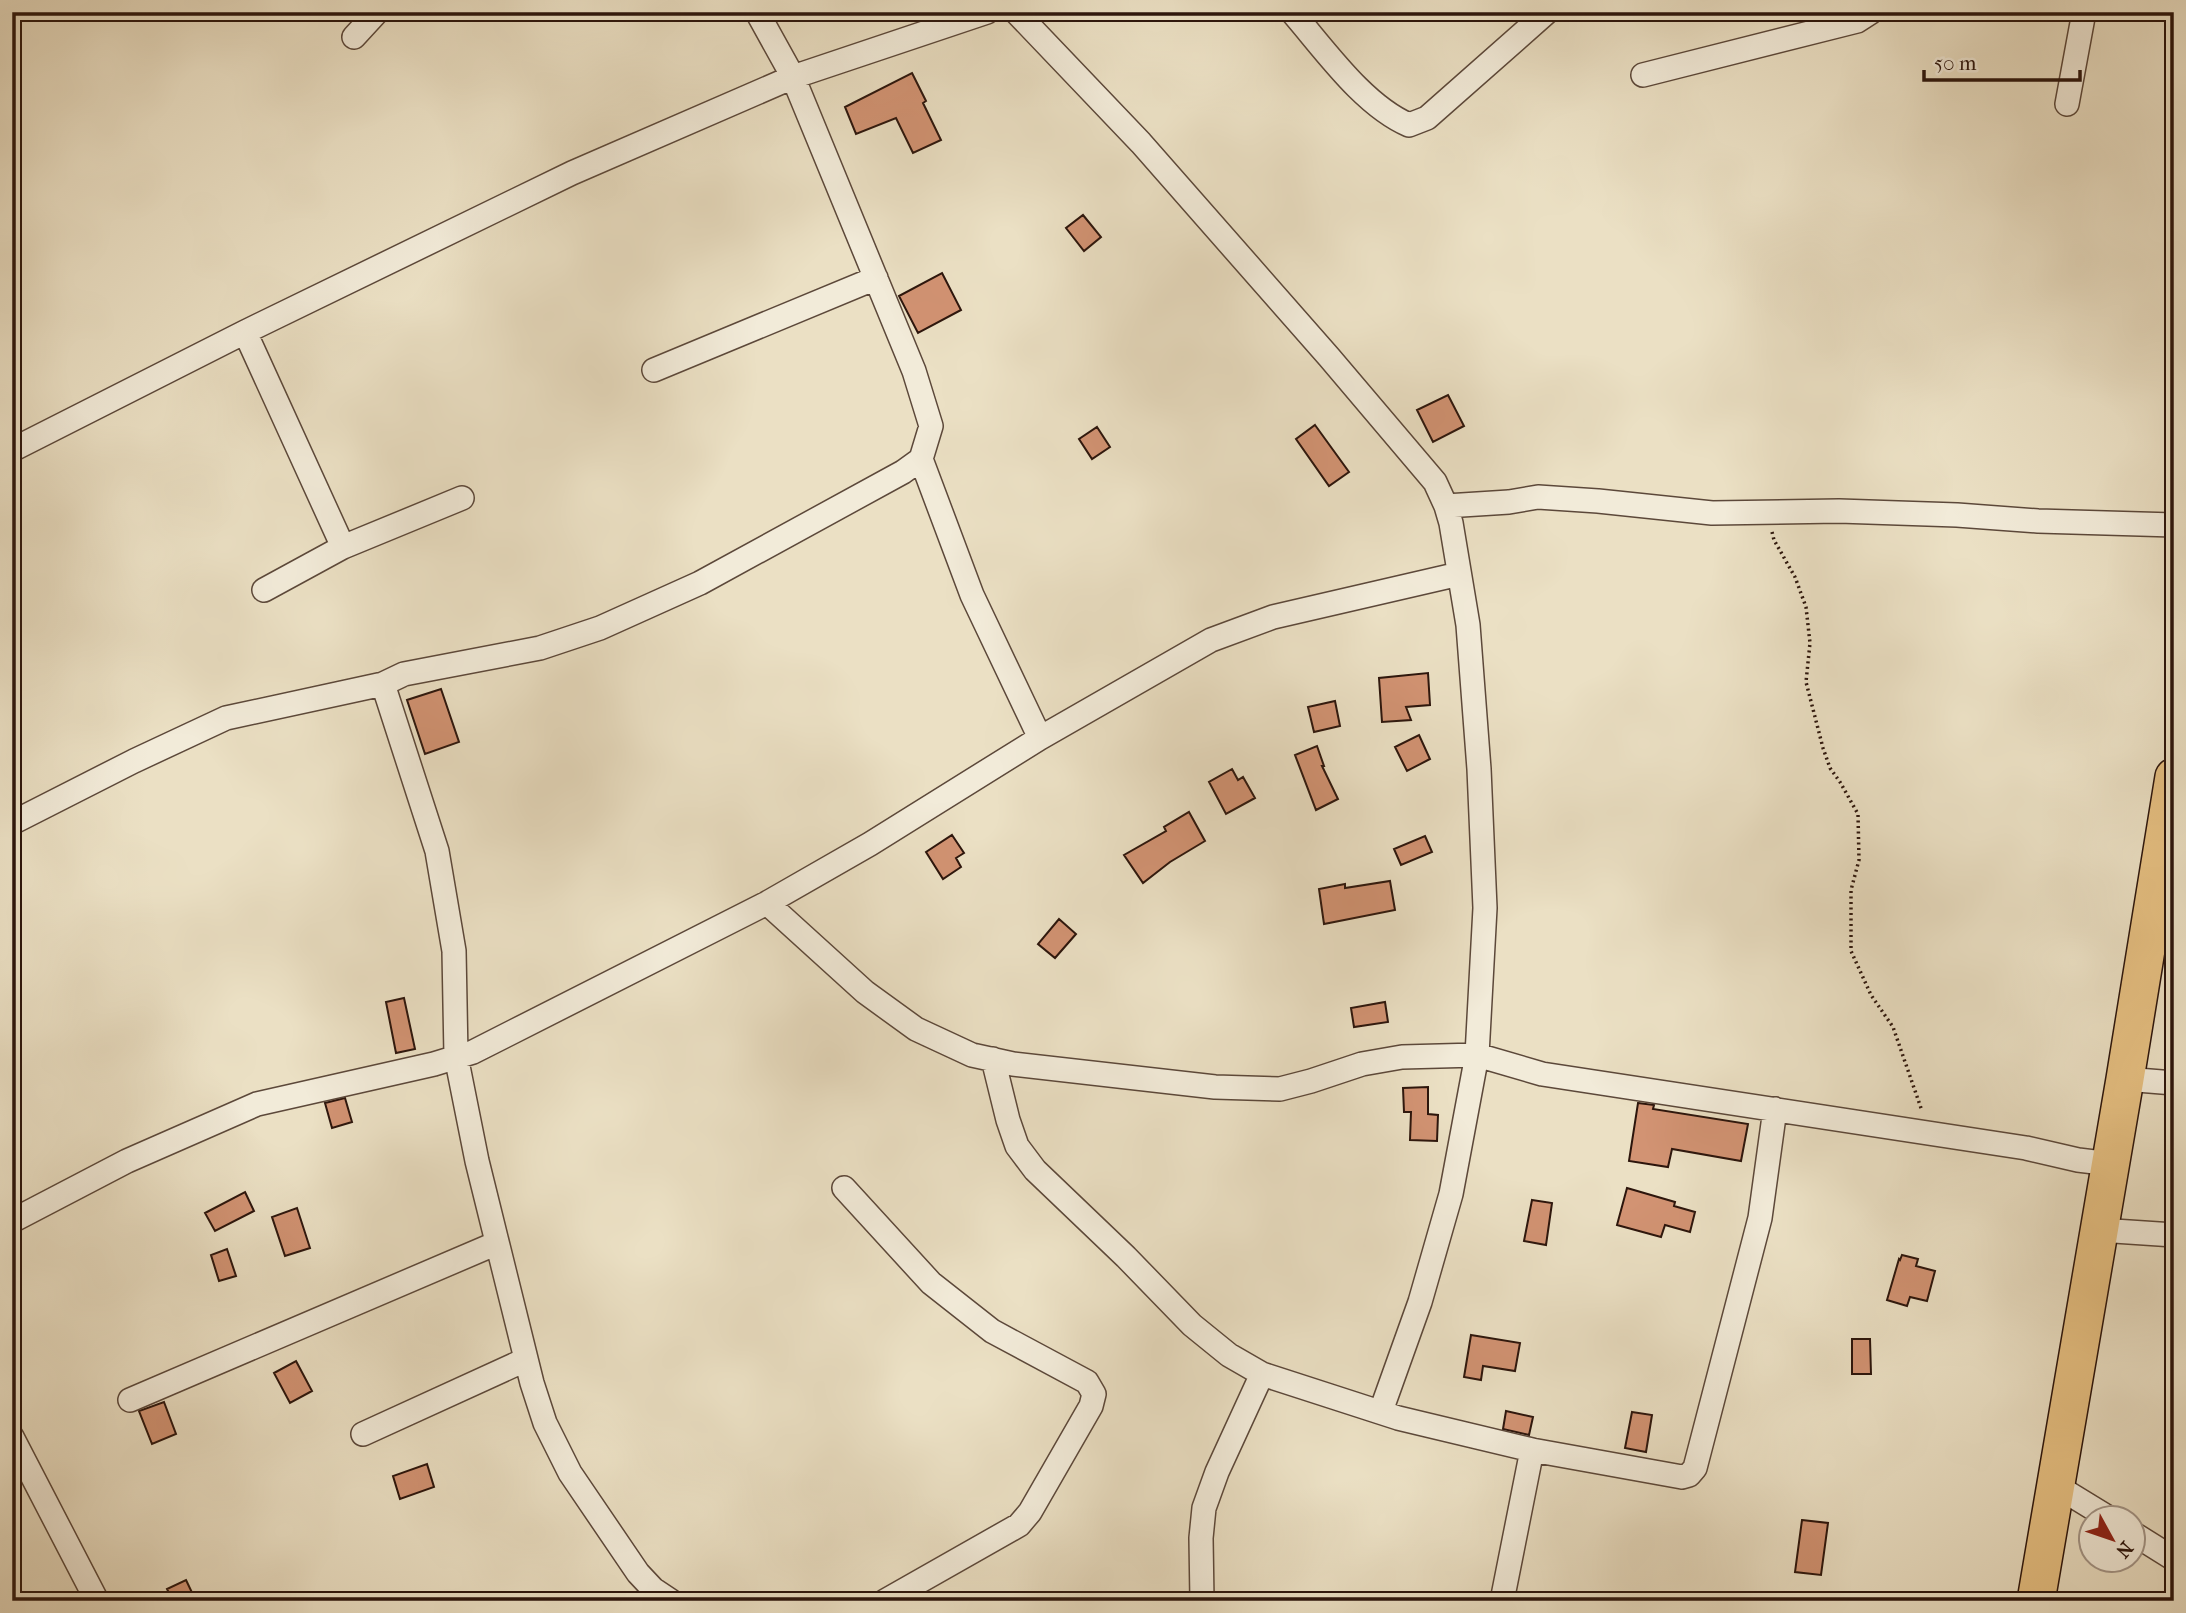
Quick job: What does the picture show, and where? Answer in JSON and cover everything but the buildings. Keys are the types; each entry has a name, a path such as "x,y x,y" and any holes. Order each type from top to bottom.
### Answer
{"main road":[{"path":"2036,1601 2126,1079 2161,942 2173,785"}],"street":[{"path":"354,37 377,12"},
{"path":"12,823 226,718 383,684 404,674 540,648 600,628 700,583 921,459 931,426 914,370 793,77 757,12"},
{"path":"12,450 245,332 572,173 793,77 987,12"},
{"path":"1016,12 1141,144 1320,347 1435,482 1447,506 1468,625 1479,769 1485,908 1477,1055 1451,1194 1420,1302 1381,1411"},
{"path":"1303,16 1347,75 1391,117 1409,125 1427,118 1547,12"},
{"path":"1643,75 1857,21 1871,12"},
{"path":"2067,104 2084,12"},
{"path":"653,370 876,278"},
{"path":"245,332 343,547"},
{"path":"921,459 972,595 1040,738"},
{"path":"1447,506 1538,497 1712,513 1839,511 2174,525"},
{"path":"264,590 343,547 462,498"},
{"path":"12,1221 127,1161 257,1104 433,1064 473,1052 767,903 870,844 1040,738 1211,640 1273,617 1459,574"},
{"path":"383,684 437,850 454,951 456,1056 525,1360 545,1423 570,1473 638,1573 653,1589 671,1601"},
{"path":"767,903 865,992 916,1029 972,1055 1013,1064 1216,1087 1280,1089 1311,1082 1362,1064 1402,1057 1477,1055 1542,1074 2026,1148 2078,1160 2111,1164"},
{"path":"993,1059 1017,1146 1035,1170 1192,1325 1229,1355 1262,1374 1398,1418 1532,1450 1682,1477 1689,1475 1695,1468 1760,1218 1775,1109"},
{"path":"2126,1079 2174,1083"},
{"path":"844,1188 931,1283 992,1331 1087,1382 1094,1394 1091,1406 1030,1512 1019,1525 885,1601"},
{"path":"2099,1230 2174,1235"},
{"path":"130,1400 497,1242"},
{"path":"363,1434 525,1360"},
{"path":"1202,1601 1201,1538 1204,1508 1217,1472 1262,1374"},
{"path":"12,1437 97,1601"},
{"path":"1502,1601 1532,1450"},
{"path":"2055,1485 2086,1504"},
{"path":"2148,1543 2174,1559"}],"path":[{"path":"1766,513 1774,540 1795,577 1806,607 1811,643 1807,682 1823,748 1830,768 1858,814 1859,860 1851,890 1852,951 1871,995 1893,1027 1928,1133"}]}
